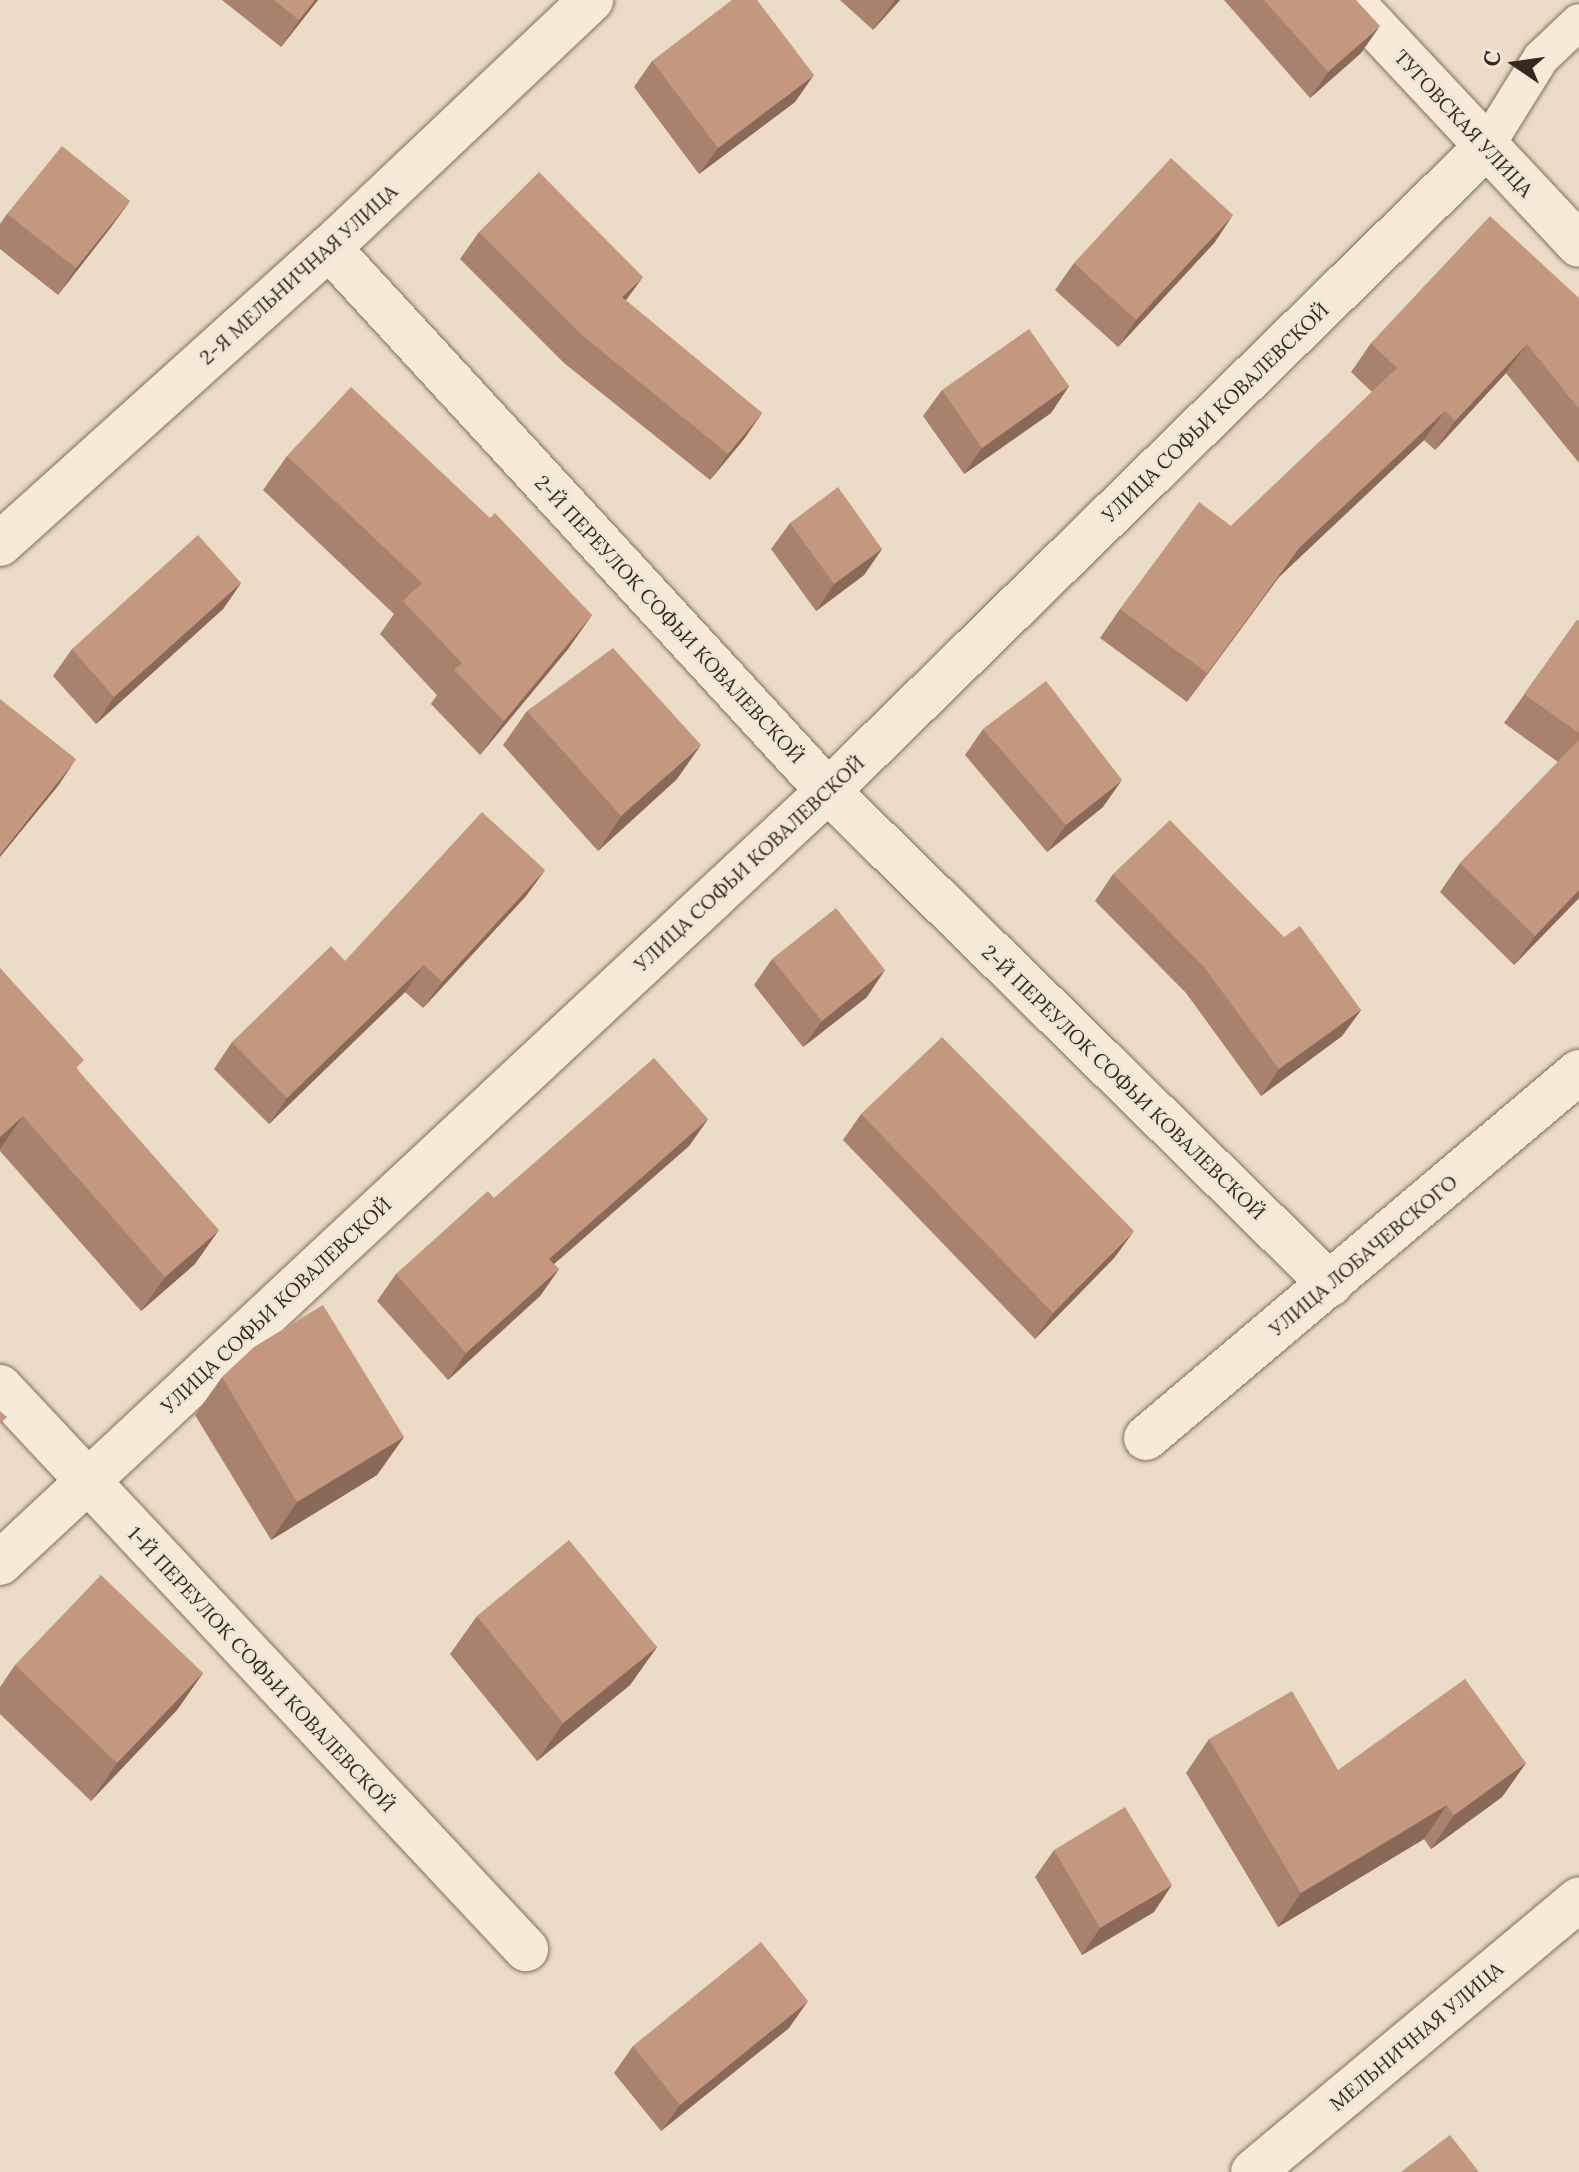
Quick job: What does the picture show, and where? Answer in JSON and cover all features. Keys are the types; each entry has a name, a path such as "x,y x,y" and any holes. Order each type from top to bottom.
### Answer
{"street":[{"name":"2-Я МЕЛЬНИЧНАЯ УЛИЦА","path":"0,544 329,248 591,0"},
{"name":"ТУГОВСКАЯ УЛИЦА","path":"1350,0 1485,148 1579,245"},
{"name":"УЛИЦА СОФЬИ КОВАЛЕВСКОЙ","path":"0,1563 828,791 1485,148"},
{"name":"2-Й ПЕРЕУЛОК СОФЬИ КОВАЛЕВСКОЙ","path":"329,248 828,791 1330,1284"},
{"name":"УЛИЦА ЛОБАЧЕВСКОГО","path":"1146,1438 1579,1072"},
{"name":"1-Й ПЕРЕУЛОК СОФЬИ КОВАЛЕВСКОЙ","path":"0,1387 526,1949"},
{"name":"МЕЛЬНИЧНАЯ УЛИЦА","path":"1253,2172 1579,1899"}],"lane":[{"path":"1485,148 1541,58 1579,22"}],"building":[{"path":"274,0 315,0 299,20"},
{"path":"732,0 757,0 814,75 718,148 652,61"},
{"path":"1264,0 1356,0 1380,26 1328,72"},
{"path":"62,146 130,201 76,268 7,214"},
{"path":"1171,158 1233,215 1136,320 1074,263"},
{"path":"539,172 643,277 622,297 762,413 728,454 583,336 479,232"},
{"path":"1490,216 1579,298 1579,409 1527,344 1455,421 1445,411 1299,548 1207,673 1120,609 1199,502 1231,526 1397,368 1371,343"},
{"path":"1029,329 1069,386 982,448 942,390"},
{"path":"351,387 490,518 495,513 592,615 504,721 454,670 462,663 403,601 422,583 287,456"},
{"path":"838,487 882,549 834,584 790,523"},
{"path":"198,535 241,583 114,697 72,649"},
{"path":"1579,621 1579,733 1524,694"},
{"path":"613,648 701,745 621,816 527,711"},
{"path":"1046,681 1122,780 1066,825 983,729"},
{"path":"0,699 76,759 0,854"},
{"path":"1579,740 1579,890 1535,936 1460,863"},
{"path":"482,812 545,870 442,982 424,965 287,1098 232,1042 331,946 345,961"},
{"path":"1170,820 1284,937 1300,926 1361,1010 1279,1069 1204,967 1113,874"},
{"path":"836,908 885,970 822,1021 772,959"},
{"path":"0,968 84,1060 76,1068 219,1230 165,1277 23,1116 0,1137"},
{"path":"942,1037 1134,1231 1053,1313 861,1114"},
{"path":"654,1058 708,1119 549,1259 559,1269 466,1353 396,1274 488,1191 494,1198"},
{"path":"323,1305 404,1437 297,1502 222,1377 254,1347"},
{"path":"0,1411 7,1417 0,1424"},
{"path":"569,1540 657,1647 563,1723 477,1616"},
{"path":"101,1575 203,1673 117,1763 15,1665"},
{"path":"1465,1679 1526,1763 1454,1815 1447,1805 1301,1893 1209,1739 1292,1691 1338,1770"},
{"path":"1125,1807 1172,1885 1100,1928 1054,1850"},
{"path":"761,1942 808,2001 680,2105 633,2046"},
{"path":"1450,2135 1479,2172 1401,2172"}]}
